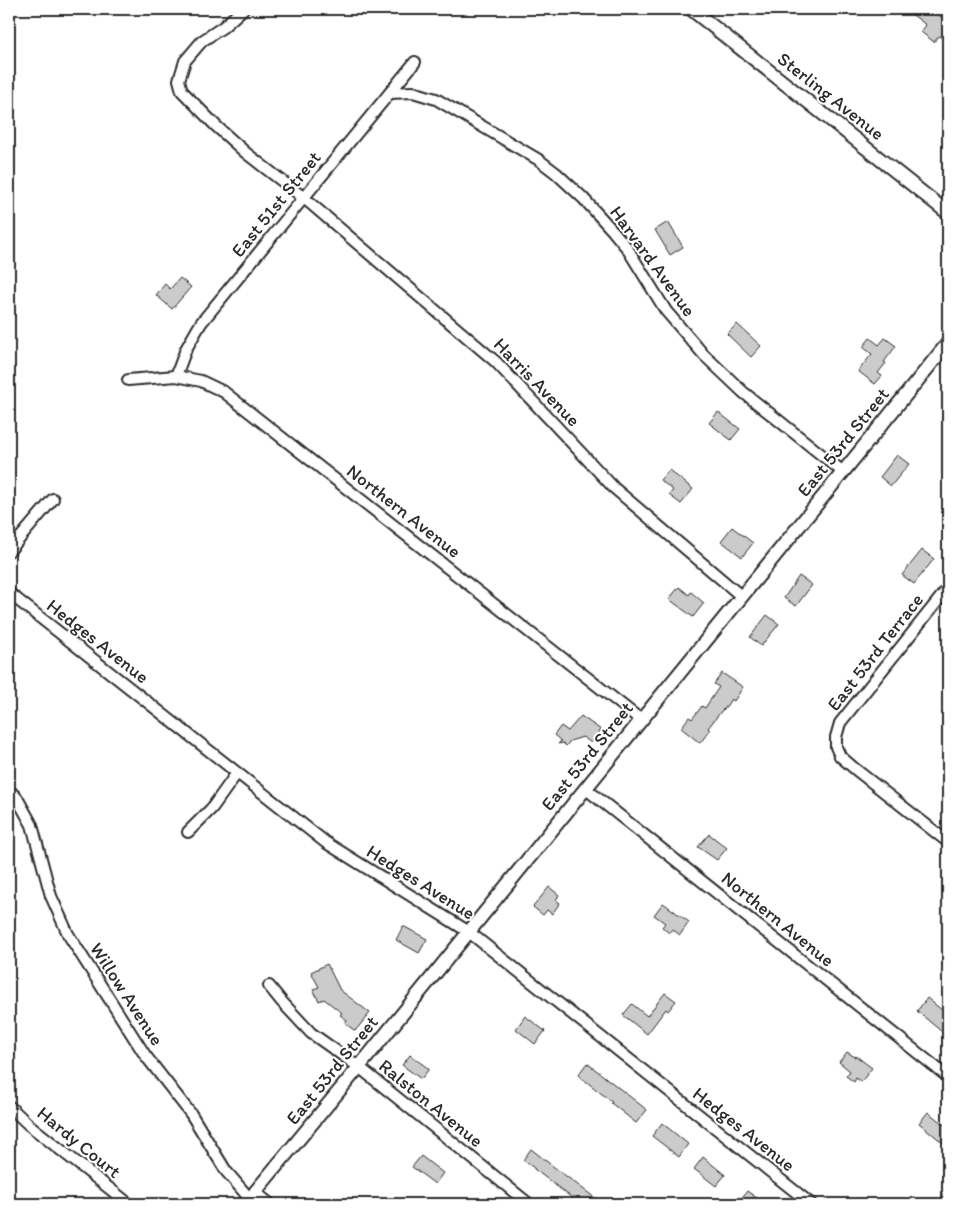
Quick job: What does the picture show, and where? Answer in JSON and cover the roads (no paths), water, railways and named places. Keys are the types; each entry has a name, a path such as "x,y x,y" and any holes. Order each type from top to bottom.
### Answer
{"street":[{"name":"Harris Avenue","path":"243,9 223,27 202,41 185,61 179,80 182,91 246,153 304,198 496,362 614,488 741,596"},
{"name":"Sterling Avenue","path":"691,9 948,213"},
{"name":"East 51st Street","path":"176,376 186,349 201,323 415,62"},
{"name":"Harvard Avenue","path":"390,93 413,92 436,99 539,160 556,173 583,198 627,248 666,311 704,355 743,392 843,472"},
{"name":"East 53rd Street","path":"250,1198 359,1067 948,343"},
{"name":"Northern Avenue","path":"128,380 176,376 201,381 224,392 641,720"},
{"path":"9,551 53,499"},
{"name":"East 53rd Terrace","path":"948,588 840,723 836,737 836,747 840,756 948,842"},
{"name":"Hedges Avenue","path":"9,593 325,842 469,932 811,1204"},
{"path":"188,832 212,808 237,773"},
{"name":"Northern Avenue","path":"585,788 948,1077"},
{"name":"Willow Avenue","path":"9,790 17,798 32,825 51,896 68,934 145,1056 191,1114 226,1172 250,1198 270,1204"},
{"name":"Ralston Avenue","path":"268,986 311,1033 359,1067 529,1204"},
{"name":"Hardy Court","path":"9,1106 28,1124 129,1204"}]}
